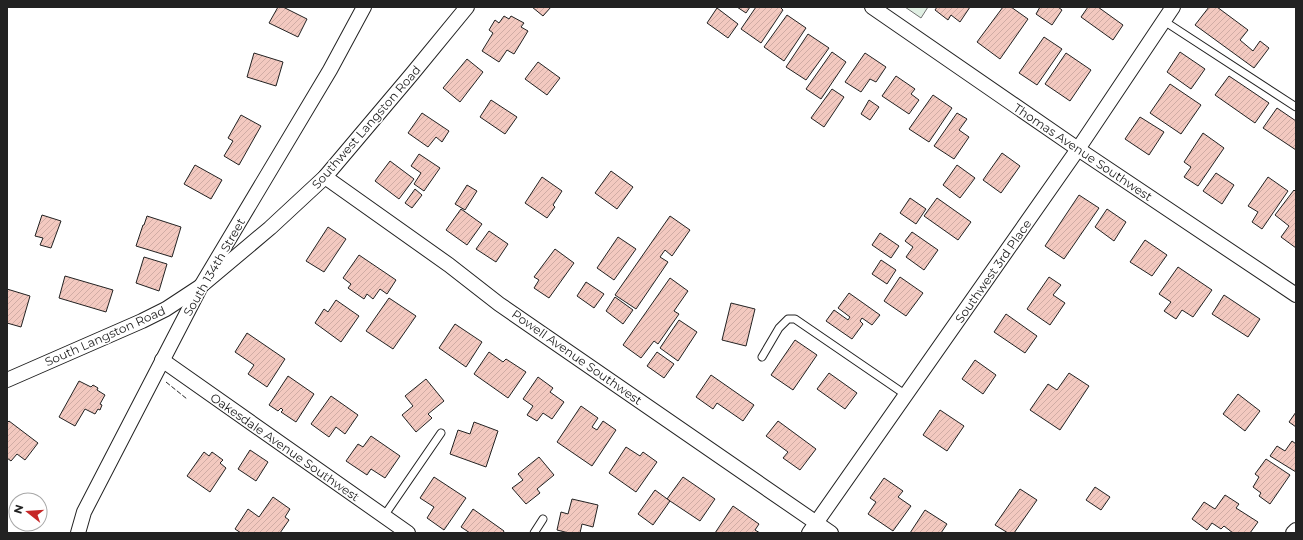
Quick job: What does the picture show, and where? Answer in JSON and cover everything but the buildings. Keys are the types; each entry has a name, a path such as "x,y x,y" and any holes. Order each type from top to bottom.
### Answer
{"street":[{"name":"South 134th Street","path":"78,533 84,512 201,286 330,70 364,7"},
{"name":"Southwest Langston Road","path":"201,286 270,228 325,177 467,7"},
{"name":"Thomas Avenue Southwest","path":"872,7 1078,150 1296,295"},
{"name":"Southwest 3rd Place","path":"813,528 1078,150 1174,7"},
{"name":"Powell Avenue Southwest","path":"325,177 449,265 499,304 813,528 831,533"},
{"name":"South Langston Road","path":"7,380 142,321 166,309 201,286"},
{"name":"Oakesdale Avenue Southwest","path":"162,360 408,533"},
{"path":"1293,533 1296,530"}],"lane":[{"path":"1164,22 1296,107"},
{"path":"762,357 779,328 788,319 795,319 906,395"},
{"path":"384,516 441,433"},
{"path":"534,533 543,519"}],"green space":[{"path":"905,7 928,7 921,18"}],"fence":[{"path":"166,382 187,399"}]}
